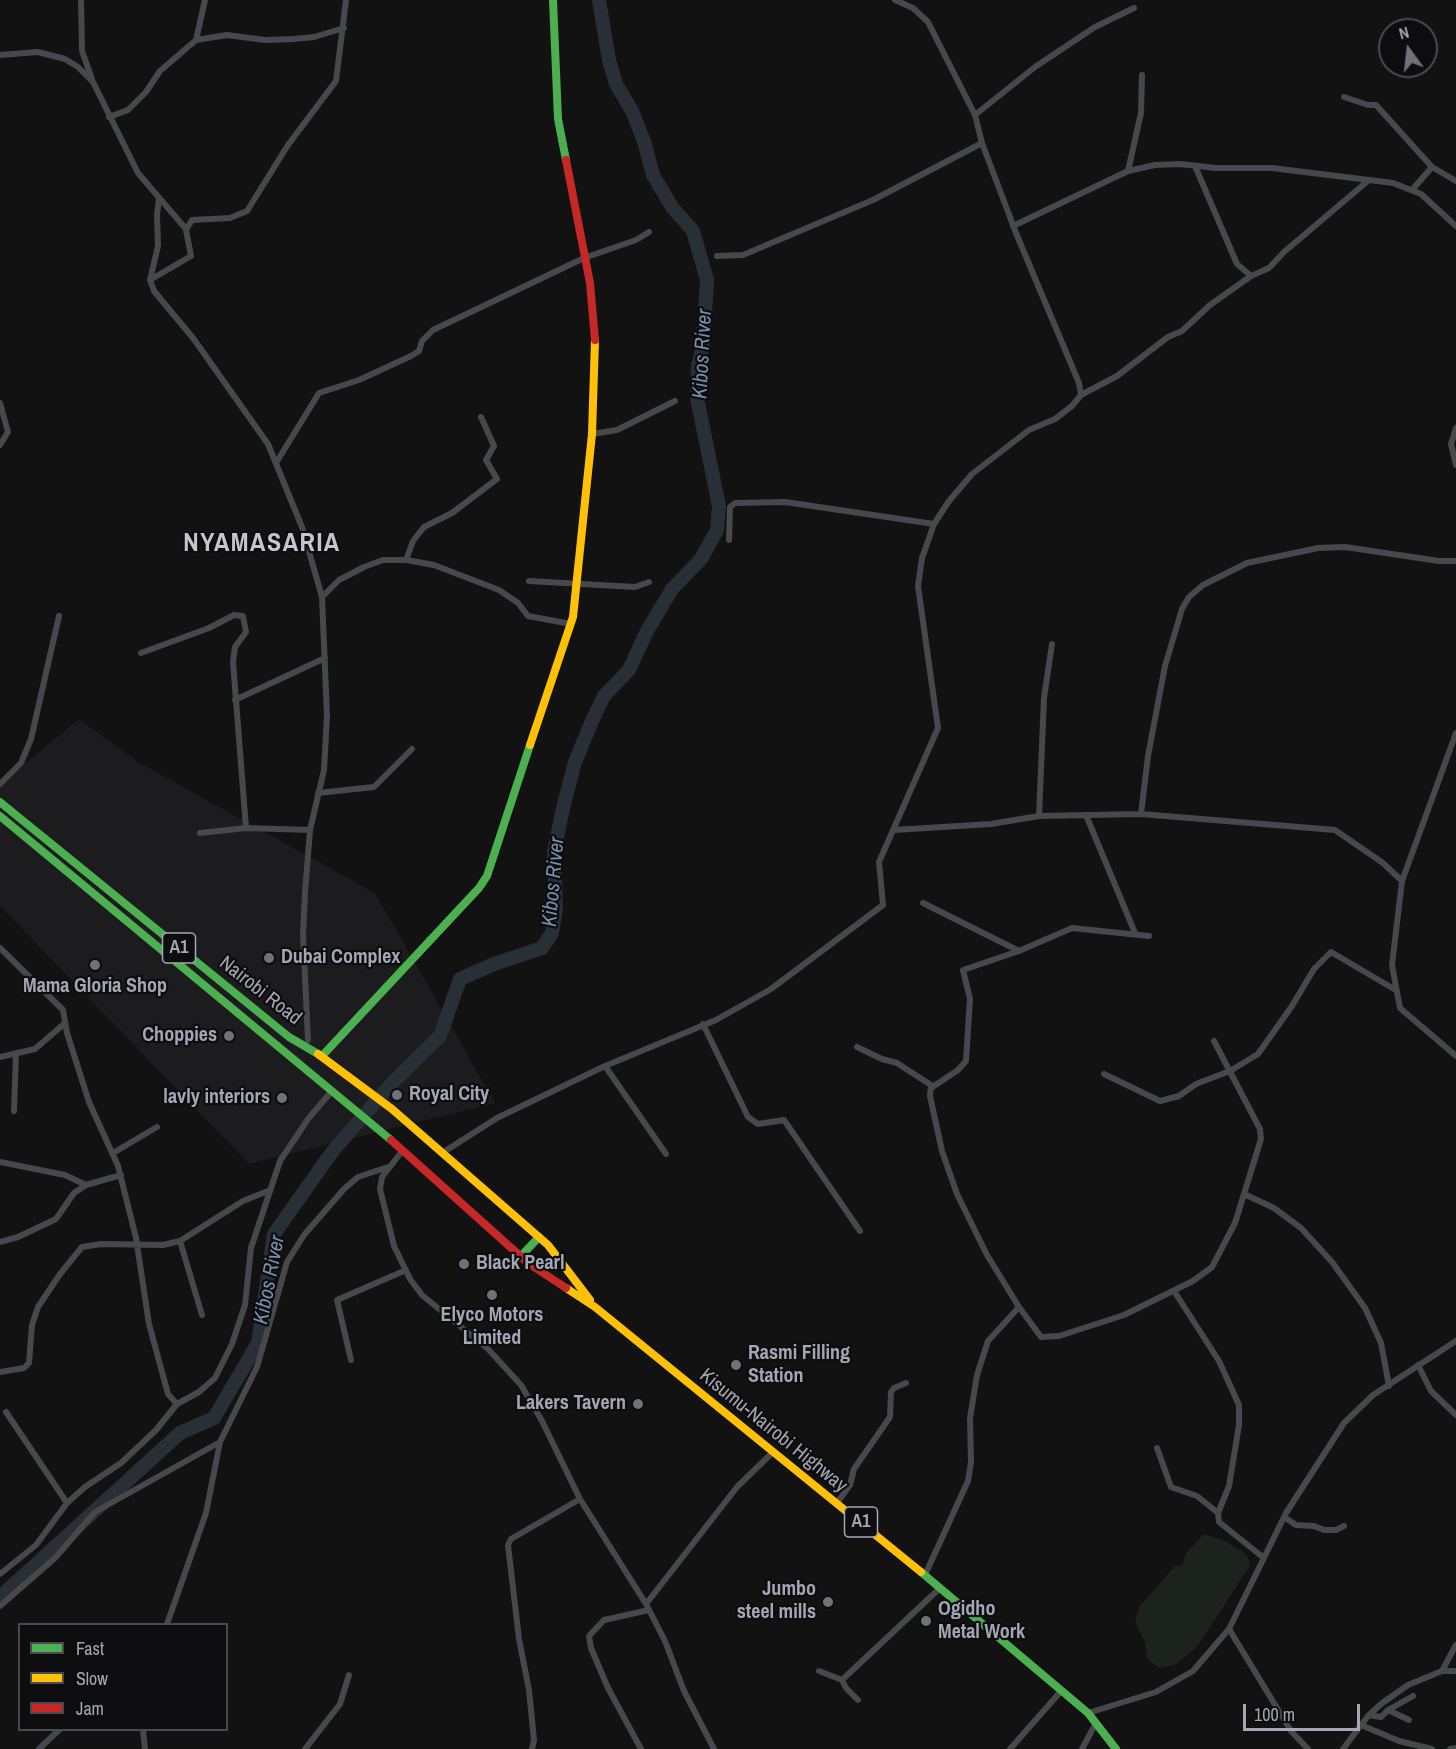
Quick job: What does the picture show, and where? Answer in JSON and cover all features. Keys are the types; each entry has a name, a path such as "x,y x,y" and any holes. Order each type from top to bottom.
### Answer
{"main road":[{"path":"321,1056 472,896 487,876 571,624 578,583 592,434 596,338 593,306 558,119 553,0"},
{"name":"Nairobi Road","path":"0,802 280,1030 321,1056 392,1109 442,1152"},
{"name":"Nairobi Road","path":"0,816 403,1150"},
{"name":"A1","path":"403,1150 521,1256 595,1307"},
{"name":"A1","path":"442,1152 539,1237 595,1307"},
{"path":"521,1256 539,1237"},
{"name":"Kisumu-Nairobi Highway","path":"595,1307 925,1575 1062,1690 1088,1713 1116,1749"}],"street":[{"path":"81,0 82,51 93,82 138,173 186,230 191,244 190,258 150,280"},
{"path":"196,40 205,0"},
{"path":"186,230 192,220 230,218 247,211 288,145 336,81 346,0"},
{"path":"895,0 913,8 928,22 975,115 982,143 1079,383 1081,395"},
{"path":"975,115 1011,85 1095,27 1134,8"},
{"path":"109,117 128,110 146,92 160,72 196,40 210,35 265,40 294,39 314,37 344,28"},
{"path":"0,55 38,52 48,54 78,67 93,82"},
{"path":"1128,171 1139,122 1142,75"},
{"path":"1344,97 1368,105 1376,105 1432,167 1456,181"},
{"path":"717,256 743,255 873,200 982,143"},
{"path":"1014,226 1128,171 1155,165 1272,168 1369,180 1412,190 1456,226"},
{"path":"1195,166 1237,264 1251,276"},
{"path":"1412,190 1432,167"},
{"path":"442,1152 497,1118 605,1066 703,1024 771,989 881,907 884,902 878,868 938,728 918,586 922,558 934,524 972,474 1029,430 1055,419 1072,406 1081,395 1117,376 1168,337 1182,331 1210,305 1251,276 1269,268 1284,252 1369,180"},
{"path":"159,198 158,246 150,280 154,291 193,338 228,391 253,421 268,444 302,527 322,597 325,658 324,770 310,830 303,934 308,1040"},
{"path":"276,463 319,393 359,380 411,356 419,351 422,341 433,330 584,258 636,240 649,232"},
{"path":"592,434 616,430 675,401"},
{"path":"0,403 8,432 0,445"},
{"path":"406,560 413,541 424,527 452,513 496,480 486,458 494,446 481,417"},
{"path":"1456,428 1451,444 1456,465"},
{"path":"729,540 730,507 735,503 785,502 934,524"},
{"path":"1141,814 1148,756 1165,666 1182,609 1189,597 1203,585 1247,563 1318,548 1345,547 1439,561 1456,561"},
{"path":"322,597 339,580 364,567 383,560 406,560 434,565 499,590 518,603 528,616 571,624"},
{"path":"529,581 635,587 649,582"},
{"path":"141,653 199,632 234,615 243,616 246,632 235,647 233,662 246,828"},
{"path":"0,784 21,763 31,739 59,616"},
{"path":"1039,816 1044,698 1052,644"},
{"path":"236,700 325,658"},
{"path":"1456,733 1455,743 1402,881 1392,965 1394,989 1403,1011 1456,1056"},
{"path":"318,793 374,787 412,749"},
{"path":"894,830 991,824 1039,816 1141,814 1335,830 1383,863 1402,881"},
{"path":"1086,815 1135,933"},
{"path":"200,833 246,828 310,830"},
{"path":"923,903 1019,951"},
{"path":"931,1088 934,1083 958,1070 966,1061 970,999 963,970 1019,951 1072,928 1149,936"},
{"path":"0,948 63,1010 89,1102 113,1153 120,1175 136,1243 149,1324 168,1394 177,1404"},
{"path":"1104,1074 1160,1101 1179,1096 1196,1084 1230,1071 1258,1054 1292,1006 1314,969 1331,951 1394,989"},
{"path":"0,1056 35,1049 65,1023"},
{"path":"703,1024 748,1117 758,1124 784,1120 860,1232"},
{"path":"856,1047 897,1063 931,1085 942,1150 957,1194 987,1255 1018,1307 1034,1329 1046,1338 1124,1316 1174,1291 1212,1267 1235,1223 1261,1134 1214,1041"},
{"path":"14,1111 16,1053"},
{"path":"605,1066 666,1154"},
{"path":"0,1574 36,1545 67,1503 85,1487 121,1463 156,1430 177,1404 199,1392 215,1378 232,1344 245,1305 251,1248 268,1191 287,1148 332,1092"},
{"path":"113,1153 158,1127"},
{"path":"403,1150 382,1177 380,1189 394,1246 406,1270 422,1295 488,1349 521,1385 542,1421 580,1499 648,1607 679,1681 714,1749"},
{"path":"0,1162 64,1175 86,1185"},
{"path":"167,1623 206,1513 220,1442 257,1367 287,1262 304,1235 344,1189 358,1177 388,1167"},
{"path":"0,1242 18,1237 56,1219 74,1193 86,1185 120,1175"},
{"path":"0,1372 24,1368 29,1363 32,1325 38,1308 77,1252 92,1245 136,1243 163,1245 180,1241 243,1201 268,1191"},
{"path":"1244,1194 1274,1208 1301,1228 1332,1262 1365,1308 1381,1342 1389,1386"},
{"path":"180,1241 202,1315"},
{"path":"351,1360 338,1300 406,1270"},
{"path":"1174,1291 1219,1361 1239,1405 1239,1425 1229,1486 1218,1513 1219,1522 1264,1558"},
{"path":"925,1575 968,1481 970,1418 977,1375 988,1341 1018,1307"},
{"path":"1088,1713 1156,1692 1193,1671 1229,1629 1284,1517 1344,1423 1372,1395 1456,1341"},
{"path":"1418,1365 1431,1391 1456,1414"},
{"path":"837,1503 850,1485 854,1469 890,1417 891,1392 894,1388 906,1383"},
{"path":"6,1412 67,1503"},
{"path":"0,1606 55,1558 95,1512 220,1442"},
{"path":"1157,1448 1171,1487 1197,1496 1218,1513"},
{"path":"641,1749 608,1688 591,1648 589,1636 604,1620 648,1607 737,1488 773,1452"},
{"path":"532,1749 534,1740 529,1690 519,1639 508,1545 511,1539 580,1499"},
{"path":"1284,1517 1296,1524 1324,1530 1336,1530 1344,1526"},
{"path":"842,1680 940,1588"},
{"path":"1229,1629 1291,1731 1308,1749"},
{"path":"1442,1671 1456,1645"},
{"path":"819,1671 842,1680 846,1688 858,1700"},
{"path":"1343,1749 1369,1715 1399,1691 1442,1671 1456,1671"},
{"path":"305,1749 340,1704 349,1675"},
{"path":"1010,1749 1062,1690"},
{"path":"1369,1715 1381,1717 1388,1710 1413,1696"},
{"path":"1388,1710 1409,1719"},
{"path":"1082,1749 1082,1744 1096,1723"},
{"path":"1361,1725 1400,1741 1432,1749"},
{"path":"39,1749 58,1731"},
{"path":"143,1731 145,1749"},
{"path":"1400,1741 1408,1749"},
{"path":"1450,1749 1456,1748"}],"shaded area":[{"path":"79,719 138,762 375,893 495,1103 249,1164 0,906 0,784"},
{"path":"1204,1534 1225,1541 1245,1553 1250,1561 1249,1567 1197,1647 1175,1665 1159,1668 1147,1659 1145,1642 1135,1623 1139,1607 1175,1566 1182,1565 1186,1553"}],"waterway":[{"name":"Kibos River","path":"0,1597 180,1433 214,1418 258,1343 274,1234 332,1152 393,1082 440,1036 460,979 494,964 542,948 552,933 556,908 554,852 563,808 575,762 592,721 604,696 629,670 647,631 672,589 701,559 717,530 719,506 697,398 707,280 693,231 672,207 653,175 644,141 632,111 616,84 609,60 599,0"}],"traffic: fast":[{"path":"553,0 558,119 566,160"},
{"path":"322,1056 479,888 487,876 530,745"},
{"path":"0,802 289,1037 318,1054"},
{"path":"0,816 391,1140"},
{"path":"521,1256 539,1237"},
{"path":"921,1572 1088,1713 1116,1749"}],"traffic: slow":[{"path":"530,745 573,617 592,434 595,340"},
{"path":"318,1054 392,1109 548,1245 590,1300"},
{"path":"566,1288 595,1307 921,1572"}],"traffic: jam":[{"path":"566,160 590,283 595,340"},
{"path":"391,1140 528,1263 566,1288"}],"place":[{"name":"Dubai Complex","path":"269,958"},
{"name":"Mama Gloria Shop","path":"95,965"},
{"name":"Choppies","path":"229,1036"},
{"name":"Royal City","path":"397,1095"},
{"name":"lavly interiors","path":"282,1098"},
{"name":"Black Pearl","path":"464,1264"},
{"name":"Elyco Motors Limited","path":"492,1295"},
{"name":"Rasmi Filling Station","path":"736,1365"},
{"name":"Lakers Tavern","path":"638,1404"},
{"name":"Jumbo steel mills","path":"828,1602"},
{"name":"Ogidho Metal Work","path":"926,1621"}],"district":[{"name":"NYAMASARIA","path":"262,544"}]}
